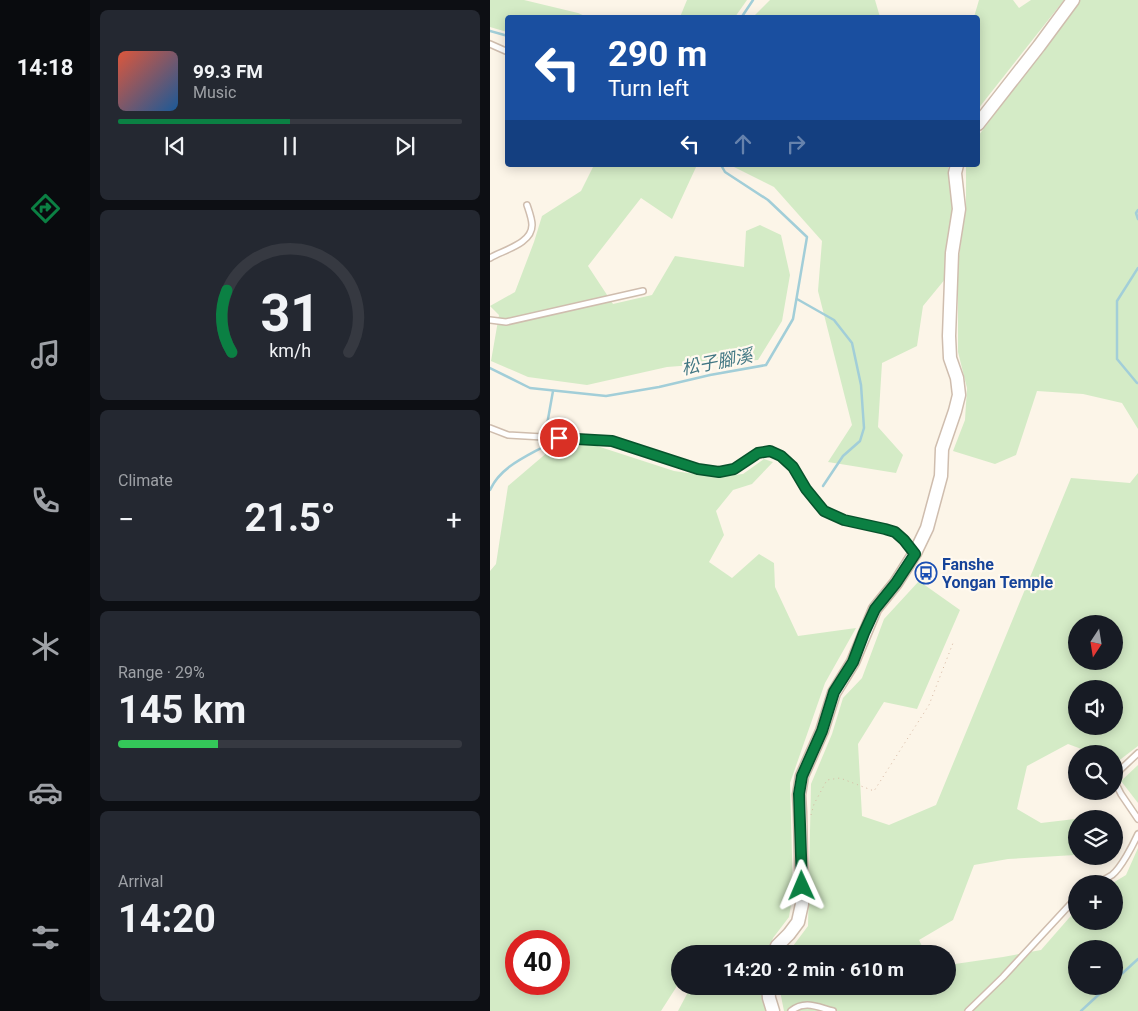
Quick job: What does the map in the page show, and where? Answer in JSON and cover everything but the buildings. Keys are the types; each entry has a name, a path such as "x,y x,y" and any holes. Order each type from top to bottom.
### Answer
{"street":[{"path":"980,121 1073,0"},
{"path":"778,945 798,922 802,904 799,794 802,776 822,731 834,692 853,662 875,609 896,583 915,554 927,528 941,476 942,449 959,395 957,378 950,358 949,336 952,253 959,209 955,173 956,167"},
{"path":"769,995 773,1011"}],"lane":[{"path":"490,44 505,51"},
{"path":"490,258 523,243 529,235 533,226 527,205"},
{"path":"490,321 506,322 642,292"},
{"path":"490,428 508,436 612,441 698,469 719,472 734,469 758,453 770,451 781,456 793,467 806,489 824,511 844,520 895,532 915,554"},
{"path":"1138,753 1120,770 1114,780 1138,819"},
{"path":"1110,875 1117,870 1138,834"},
{"path":"968,1011 1003,978 1068,907"},
{"path":"791,1011 799,1005 807,1004 833,1011"}],"path":[{"path":"810,821 814,804 827,780 840,778 874,791 929,705 954,643"}],"green space":[{"path":"490,0 524,0 582,15 505,15 505,31 490,27"},
{"path":"687,0 747,0 736,15 681,15"},
{"path":"770,0 875,0 879,15 755,15"},
{"path":"979,0 1013,0 1019,8 1031,0 1064,0 980,106 980,15 975,15"},
{"path":"1079,0 1138,0 1138,429 1122,403 1083,394 1037,391 1016,455 995,464 953,451 965,420 967,388 958,352 958,264 966,204 966,167 980,167 980,134"},
{"path":"593,167 696,167 672,219 641,198 588,266 613,304 652,295 675,256 744,267 746,231 760,225 781,235 790,275 782,321 758,360 667,367 587,385 528,377 491,361 499,315 490,306 515,292 542,216 581,191"},
{"path":"734,167 948,167 953,214 946,278 923,306 917,346 882,363 878,427 903,455 896,473 828,462 852,425 818,291 822,241 774,187"},
{"path":"556,445 594,445 674,471 717,477 743,474 764,459 773,462 752,484 733,490 716,511 724,535 709,562 732,578 759,554 774,563 775,587 798,636 856,628 825,683 790,783 793,893 789,917 773,938 771,945 671,945 671,995 661,1011 490,1011 490,571 496,564 508,486"},
{"path":"1138,473 1138,746 1123,757 1123,745 1068,744 1027,766 1017,809 1041,823 1068,820 1068,855 1008,859 974,865 953,920 919,940 922,945 794,945 808,926 811,784 832,734 843,698 862,678 884,619 919,581 960,610 917,709 884,702 858,744 862,816 889,825 936,805 1071,478 1130,483"},
{"path":"1138,765 1138,803 1123,784 1123,779"},
{"path":"1138,848 1138,1011 784,1011 781,995 956,995 956,964 1041,950 1068,919 1068,930 1123,930 1123,877 1126,875"},
{"path":"686,995 764,995 767,1011 678,1011"}],"waterway":[{"name":"松子腳溪","path":"743,15 753,0"},
{"path":"490,31 505,35"},
{"name":"松子腳溪","path":"490,368 530,388 606,396 766,365 793,319 807,237 768,200 725,172 722,167"},
{"path":"1138,210 1136,213 1138,219"},
{"path":"1138,268 1117,301 1117,359 1138,383"},
{"path":"797,299 834,320 852,343 861,385 864,428 860,441 843,456 823,486"},
{"path":"490,490 494,482 506,470 543,447 553,391"},
{"path":"1123,973 1138,959"},
{"path":"1081,1011 1098,995"}],"place":[{"name":"Fanshe Yongan Temple","path":"926,573"}],"route":[{"path":"559,438 612,441 698,469 719,472 734,469 758,453 770,451 781,456 793,467 806,489 824,511 844,520 895,532 915,554 896,583 875,609 853,662 834,692 822,731 802,776 799,794 802,886"}]}
